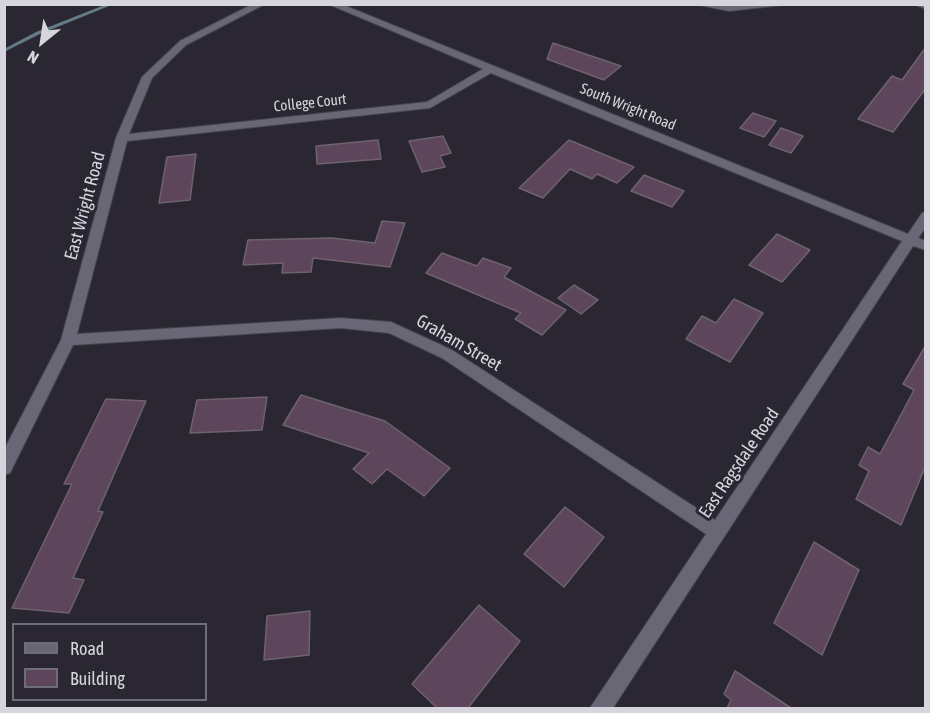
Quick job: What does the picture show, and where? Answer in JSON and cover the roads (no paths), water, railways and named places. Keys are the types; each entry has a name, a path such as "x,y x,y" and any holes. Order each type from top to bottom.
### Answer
{"street":[{"name":"East Wright Road","path":"4,468 68,340 122,138 147,77 183,43 261,4"},
{"name":"South Wright Road","path":"332,4 918,243"},
{"path":"698,4 729,9 788,4"},
{"path":"921,4 926,6"},
{"name":"College Court","path":"122,138 430,105 492,68"},
{"name":"East Ragsdale Road","path":"601,708 717,531 918,243 926,216"},
{"name":"Graham Street","path":"68,340 341,323 391,328 447,354 717,531"}],"waterway":[{"path":"4,51 38,33 112,4"}]}
